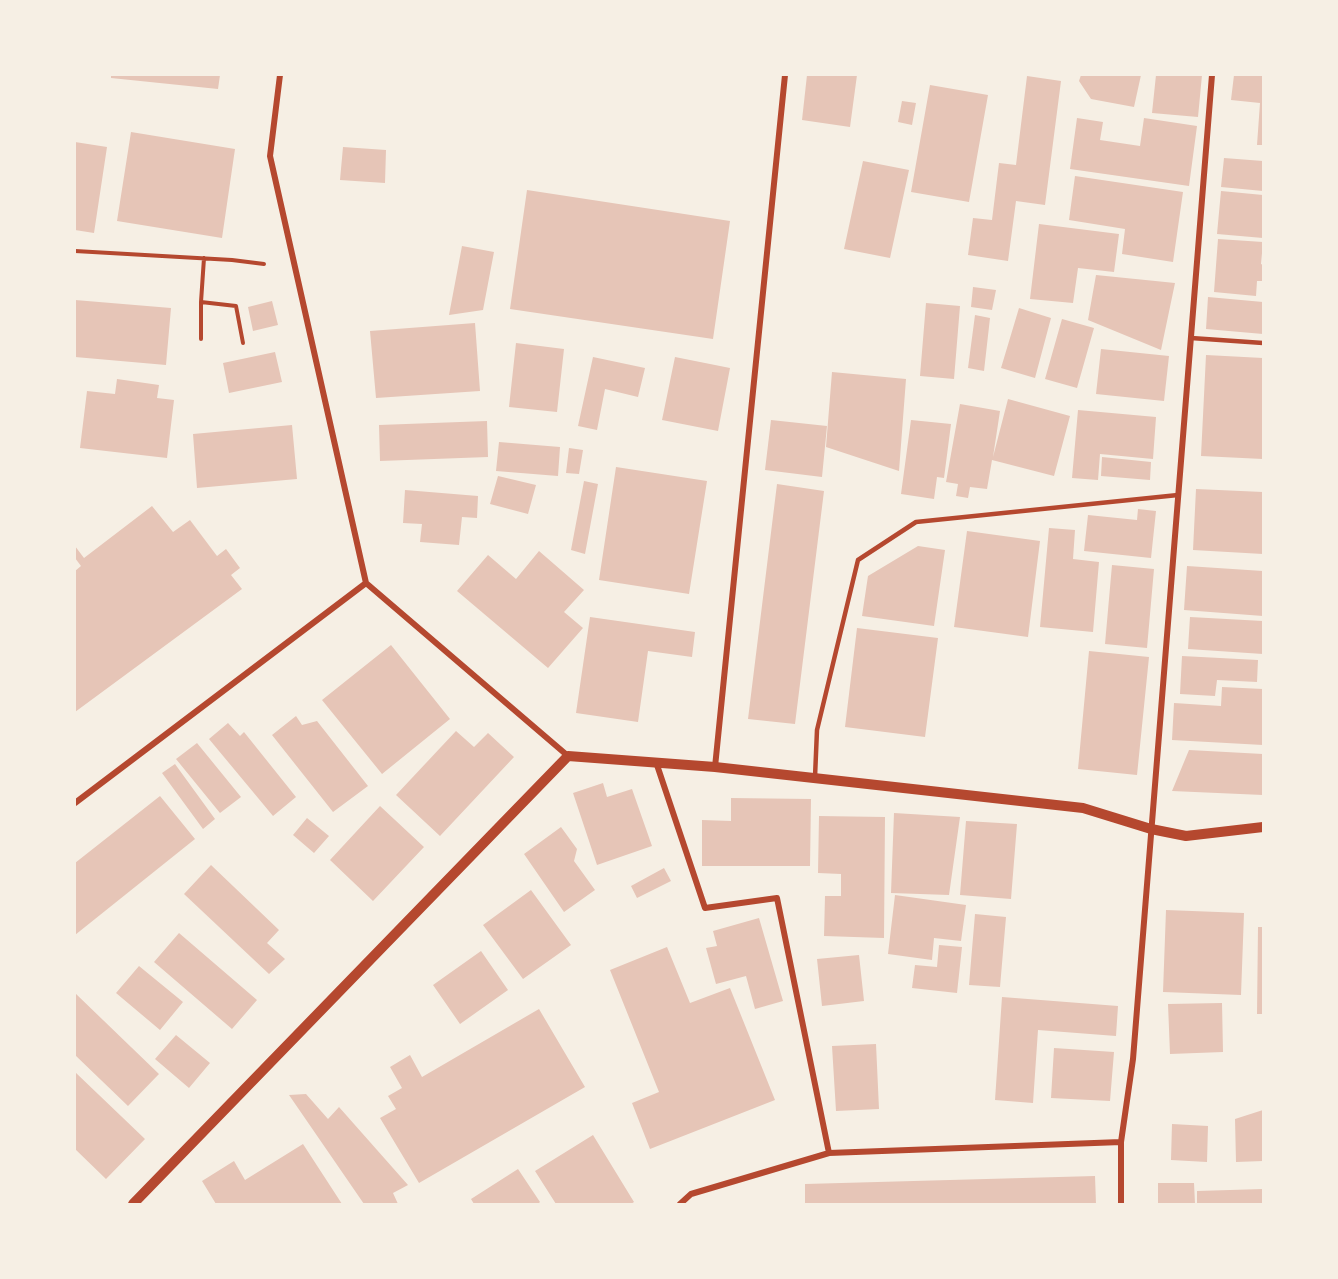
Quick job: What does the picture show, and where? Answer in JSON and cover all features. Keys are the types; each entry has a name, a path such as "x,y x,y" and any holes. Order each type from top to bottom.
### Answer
{"street":[{"path":"280,75 270,156 366,583 568,756 715,767 1083,808 1151,829 1186,836 1263,827"},
{"path":"715,767 785,75"},
{"path":"1121,1204 1121,1142 1133,1059 1212,75"},
{"path":"75,803 366,583"},
{"path":"133,1204 568,756"},
{"path":"656,762 705,908 777,898 829,1153"},
{"path":"680,1204 691,1194 829,1153 1121,1142"}],"lane":[{"path":"1191,338 1263,343"},
{"path":"815,778 818,730 858,560 916,522 1178,495"}],"path":[{"path":"75,251 232,260"},
{"path":"201,339 204,258"},
{"path":"201,302 236,306 243,343"}],"building":[{"path":"111,75 220,75 218,89 111,78"},
{"path":"807,75 857,75 850,127 802,120"},
{"path":"1081,75 1141,75 1134,107 1091,99 1079,81"},
{"path":"1156,75 1202,75 1198,117 1152,113"},
{"path":"1234,75 1263,75 1263,145 1257,145 1260,103 1231,100"},
{"path":"1027,76 1061,81 1045,205 1016,201 1008,261 968,255 973,218 992,220 999,163 1016,165"},
{"path":"930,85 988,95 969,202 911,192"},
{"path":"902,101 916,103 912,125 898,122"},
{"path":"1077,118 1103,122 1100,140 1140,146 1144,118 1197,126 1189,186 1070,169"},
{"path":"131,132 235,149 222,238 117,221"},
{"path":"75,142 107,147 94,233 75,230"},
{"path":"343,147 386,150 385,183 340,180"},
{"path":"1224,158 1263,161 1263,191 1221,187"},
{"path":"863,161 909,170 890,258 844,249"},
{"path":"1075,176 1183,192 1173,262 1122,254 1125,229 1069,220"},
{"path":"527,190 730,221 713,339 510,309"},
{"path":"1221,191 1263,195 1263,238 1217,234"},
{"path":"1039,224 1119,234 1114,272 1078,268 1073,303 1030,299"},
{"path":"1218,239 1263,242 1261,264 1263,265 1263,281 1257,281 1256,296 1214,292"},
{"path":"462,246 494,252 483,310 449,315"},
{"path":"1096,275 1175,283 1161,350 1088,320"},
{"path":"973,287 996,290 992,310 971,307"},
{"path":"1208,297 1263,302 1263,334 1206,329"},
{"path":"75,300 171,308 166,365 75,357"},
{"path":"272,301 278,325 253,331 248,307"},
{"path":"926,303 960,306 954,379 920,376"},
{"path":"1019,308 1051,318 1035,378 1001,368"},
{"path":"975,315 990,318 984,371 968,368"},
{"path":"1062,319 1094,328 1077,388 1045,379"},
{"path":"475,323 480,391 376,398 370,331"},
{"path":"516,343 564,349 557,412 509,407"},
{"path":"1101,349 1169,356 1164,401 1096,394"},
{"path":"275,352 282,382 229,393 223,363"},
{"path":"1206,355 1263,358 1263,459 1201,456"},
{"path":"593,357 645,368 638,397 605,389 597,430 578,426"},
{"path":"675,357 730,368 718,431 662,420"},
{"path":"832,372 906,379 899,471 826,447"},
{"path":"117,379 159,385 157,398 174,400 167,458 80,448 87,391 115,394"},
{"path":"1008,399 1070,416 1054,476 992,460 987,489 970,487 968,498 956,496 958,484 946,482 960,404 1000,411 993,457"},
{"path":"1078,410 1156,417 1153,459 1100,454 1098,480 1072,478"},
{"path":"771,420 827,426 822,477 765,470"},
{"path":"911,420 951,424 944,478 937,477 934,499 901,494"},
{"path":"487,421 488,457 380,461 379,425"},
{"path":"292,425 297,479 197,488 193,434"},
{"path":"499,442 560,447 558,476 496,471"},
{"path":"569,448 583,450 579,474 566,473"},
{"path":"1102,457 1151,462 1150,480 1101,476"},
{"path":"616,467 707,481 689,594 599,580"},
{"path":"498,476 536,485 528,514 490,504"},
{"path":"584,481 598,484 585,554 571,550"},
{"path":"777,484 824,491 795,724 748,719"},
{"path":"1196,489 1263,492 1263,554 1193,550"},
{"path":"405,490 478,496 477,518 462,517 459,545 420,542 422,524 403,523"},
{"path":"152,506 173,532 190,520 217,556 226,549 240,568 231,575 242,589 75,712 75,571 81,566 75,558 75,546 84,558"},
{"path":"1138,509 1156,511 1151,558 1084,551 1088,515 1137,520"},
{"path":"1049,528 1075,530 1073,559 1099,562 1093,632 1040,627"},
{"path":"967,531 1040,541 1028,637 954,627"},
{"path":"918,546 945,550 934,626 862,616 868,576"},
{"path":"539,551 584,590 564,612 583,628 548,668 457,591 488,555 516,579"},
{"path":"1112,565 1154,569 1147,648 1105,644"},
{"path":"1187,566 1263,571 1263,616 1184,610"},
{"path":"590,617 695,632 692,657 648,651 638,722 576,713"},
{"path":"1190,617 1263,621 1263,654 1188,649"},
{"path":"857,628 938,638 925,737 845,727"},
{"path":"391,645 450,719 382,774 322,700"},
{"path":"1089,651 1149,657 1137,775 1078,769"},
{"path":"1182,656 1258,660 1257,682 1217,680 1215,696 1180,694"},
{"path":"1222,687 1263,689 1263,745 1172,740 1174,703 1221,706"},
{"path":"296,716 302,725 317,721 368,786 333,812 272,735"},
{"path":"228,723 240,736 244,732 296,797 273,816 209,739"},
{"path":"456,731 474,747 488,733 514,757 440,836 396,795"},
{"path":"197,743 241,797 220,813 176,759"},
{"path":"1189,750 1263,754 1263,795 1172,791"},
{"path":"175,764 215,819 203,829 162,773"},
{"path":"603,783 607,797 632,789 652,846 597,865 573,793"},
{"path":"160,796 195,839 75,935 75,863"},
{"path":"731,798 811,799 810,866 702,866 702,820 731,821"},
{"path":"380,806 424,847 373,901 330,860"},
{"path":"894,813 960,817 949,895 891,893"},
{"path":"819,816 885,817 884,938 824,936 825,896 841,896 841,874 818,873"},
{"path":"307,818 329,836 314,853 293,835"},
{"path":"966,821 1017,824 1011,899 960,895"},
{"path":"561,827 577,849 574,861 595,890 564,912 524,854"},
{"path":"211,865 279,930 267,943 285,959 269,974 184,894"},
{"path":"664,868 671,881 637,898 631,886"},
{"path":"531,890 571,945 523,979 483,925"},
{"path":"895,895 966,905 961,941 934,938 932,960 888,954"},
{"path":"1166,910 1244,913 1241,995 1163,992"},
{"path":"975,914 1006,917 1000,987 969,985"},
{"path":"759,918 783,1001 755,1009 746,976 716,984 706,948 717,946 713,931"},
{"path":"1258,927 1263,927 1263,1014 1257,1014"},
{"path":"179,933 257,1000 232,1029 154,962"},
{"path":"939,945 962,947 957,993 912,988 915,965 937,967"},
{"path":"667,947 690,1003 730,988 775,1100 650,1149 632,1103 659,1092 610,970"},
{"path":"481,951 508,990 460,1024 433,985"},
{"path":"859,955 864,1001 822,1006 817,959"},
{"path":"139,966 183,1002 160,1030 116,993"},
{"path":"75,993 159,1074 128,1106 75,1055"},
{"path":"1002,997 1118,1006 1116,1036 1038,1030 1033,1103 995,1100"},
{"path":"1222,1003 1223,1052 1170,1054 1168,1004"},
{"path":"539,1009 585,1087 419,1183 380,1118 396,1109 388,1096 402,1088 390,1067 410,1055 422,1077"},
{"path":"176,1035 210,1063 189,1088 155,1059"},
{"path":"876,1044 879,1109 836,1111 832,1046"},
{"path":"1054,1048 1114,1052 1110,1101 1051,1098"},
{"path":"75,1072 145,1139 106,1179 75,1149"},
{"path":"306,1094 328,1119 339,1107 408,1185 393,1193 398,1204 364,1204 289,1095"},
{"path":"1263,1110 1263,1161 1236,1162 1235,1119"},
{"path":"1172,1124 1208,1126 1207,1162 1171,1160"},
{"path":"593,1135 634,1202 631,1204 556,1204 535,1171"},
{"path":"303,1144 342,1204 216,1204 202,1181 234,1161 245,1180"},
{"path":"518,1169 540,1202 538,1204 474,1204 471,1199"},
{"path":"1095,1176 1096,1204 805,1204 805,1184"},
{"path":"1158,1183 1194,1183 1195,1204 1158,1204"},
{"path":"1263,1189 1263,1204 1197,1204 1197,1191"}]}
